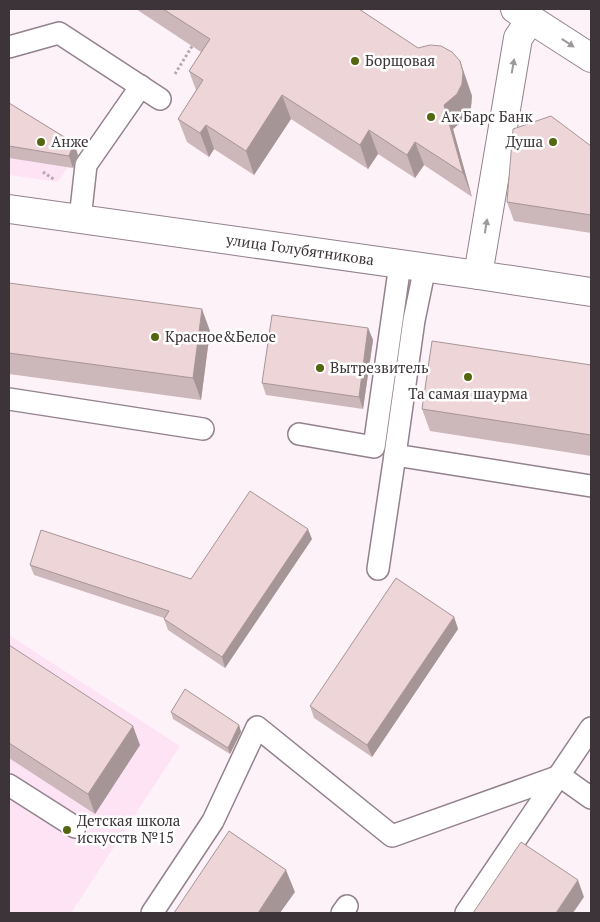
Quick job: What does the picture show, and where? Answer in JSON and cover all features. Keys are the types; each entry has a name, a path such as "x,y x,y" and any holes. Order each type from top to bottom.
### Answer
{"street":[{"path":"478,275 523,14 591,58"},
{"name":"улица Голубятникова","path":"9,209 591,292"}],"lane":[{"path":"9,47 59,32 160,99"},
{"path":"80,219 86,165 141,86"},
{"path":"299,434 374,447 412,265"},
{"path":"378,569 414,320 412,265"},
{"path":"9,399 203,429"},
{"path":"395,455 591,486"},
{"path":"152,913 212,821 257,727 392,836 560,776"},
{"path":"466,913 591,728"},
{"path":"560,776 591,798"},
{"path":"9,785 75,827"}],"shaded area":[{"name":"Анже","path":"9,102 81,146 58,182 9,175"},
{"name":"Детская школа искусств №15","path":"9,635 180,746 71,913 9,913"}],"building":[{"path":"163,9 359,9 418,48 430,45 441,46 452,52 460,61 463,72 462,84 457,94 444,105 463,173 415,142 407,155 369,130 360,145 282,95 246,151 206,125 200,133 178,119 203,80 189,71 210,39"},
{"path":"9,103 74,143 69,156 9,146"},
{"path":"551,116 591,146 591,215 507,202 513,129"},
{"path":"9,283 202,309 193,378 9,353"},
{"name":"Вытрезвитель","path":"272,315 368,328 359,397 262,383"},
{"path":"432,341 591,365 591,435 422,409"},
{"path":"250,491 308,529 222,657 164,619 169,611 30,565 41,530 191,579"},
{"path":"396,578 454,617 367,745 310,706"},
{"name":"Детская школа искусств №15","path":"9,645 133,726 88,794 9,743"},
{"path":"185,689 239,725 228,748 171,712"},
{"path":"229,831 286,870 258,913 174,913"},
{"path":"521,842 578,880 556,913 473,913"}],"place":[{"name":"Борщовая","path":"355,61"},
{"name":"Ак Барс Банк","path":"431,117"},
{"name":"Анже","path":"41,142"},
{"name":"Душа","path":"553,142"},
{"name":"Красное&Белое","path":"155,337"},
{"name":"Вытрезвитель","path":"320,368"},
{"name":"Та самая шаурма","path":"468,377"},
{"name":"Детская школа искусств №15","path":"67,830"}]}
